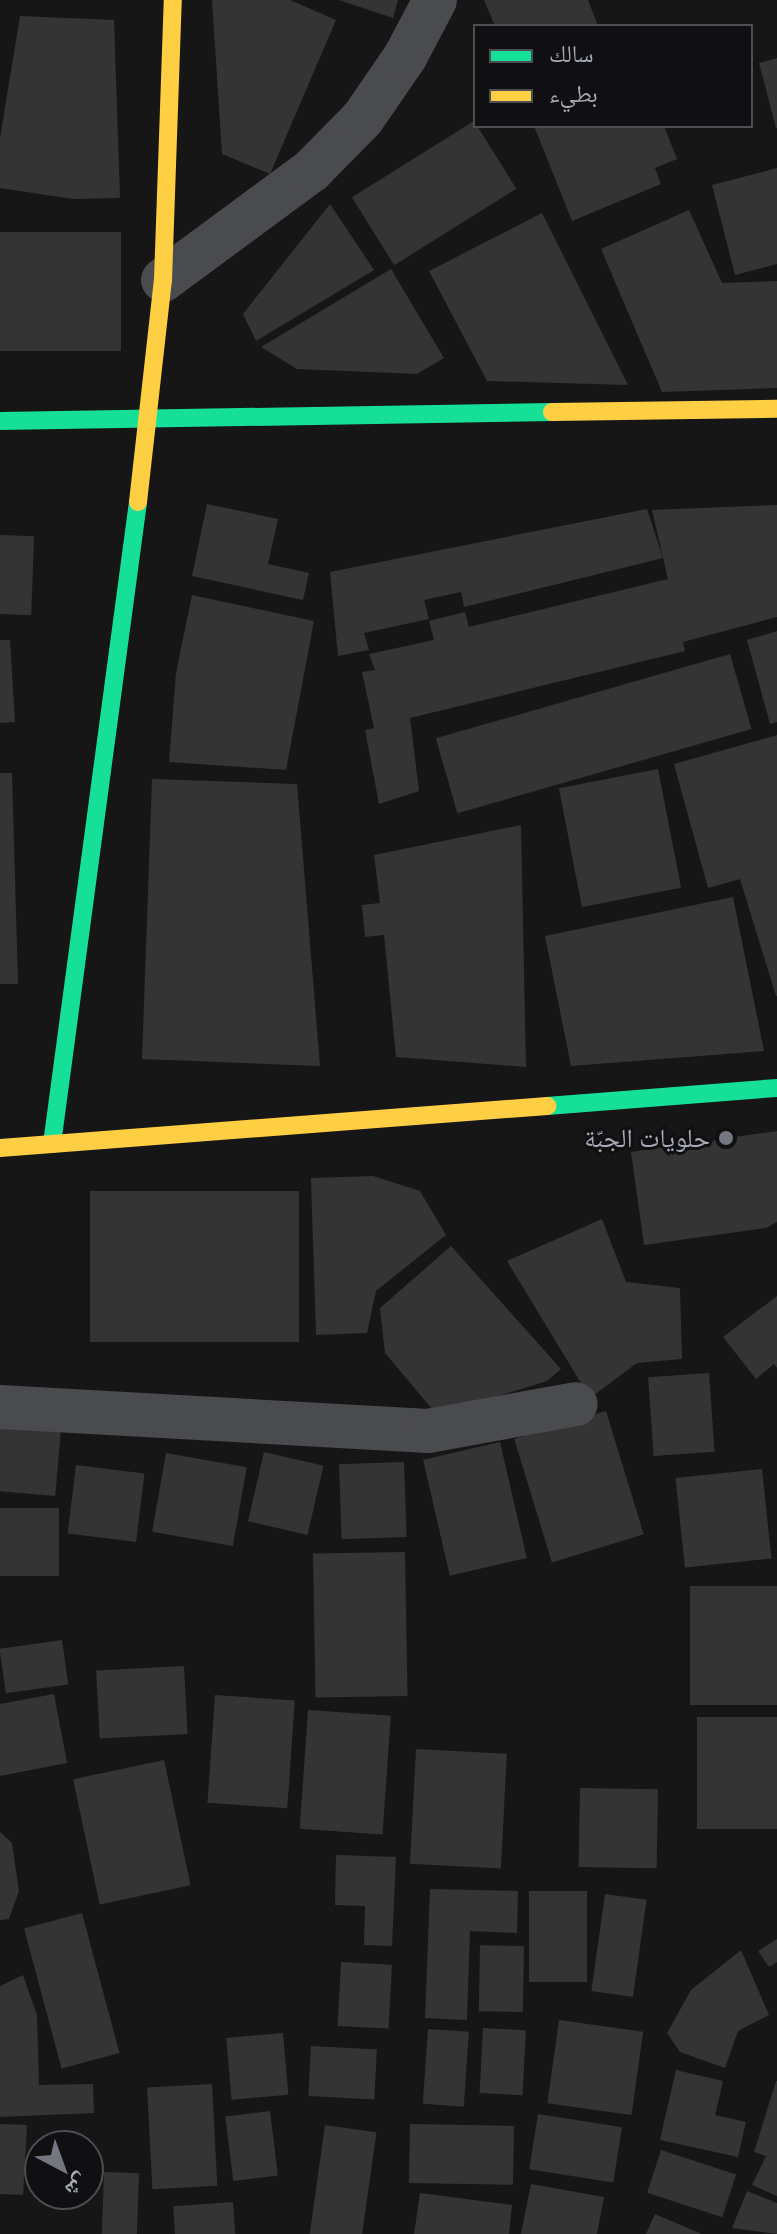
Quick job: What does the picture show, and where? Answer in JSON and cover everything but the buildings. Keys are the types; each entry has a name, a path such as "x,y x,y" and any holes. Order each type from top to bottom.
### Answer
{"street":[{"path":"52,1144 149,421 163,280 173,0"},
{"path":"163,280 321,160 363,118 405,57 435,0"},
{"path":"0,421 777,409"},
{"path":"0,1148 777,1088"},
{"path":"0,1407 428,1431 576,1404"}],"traffic: fast":[{"path":"0,421 552,412"},
{"path":"52,1144 138,502"},
{"path":"547,1106 777,1088"}],"traffic: slow":[{"path":"138,502 163,280 173,0"},
{"path":"552,412 777,409"},
{"path":"0,1148 547,1106"}],"place":[{"name":"حلويات الجبّة","path":"726,1138"}]}
